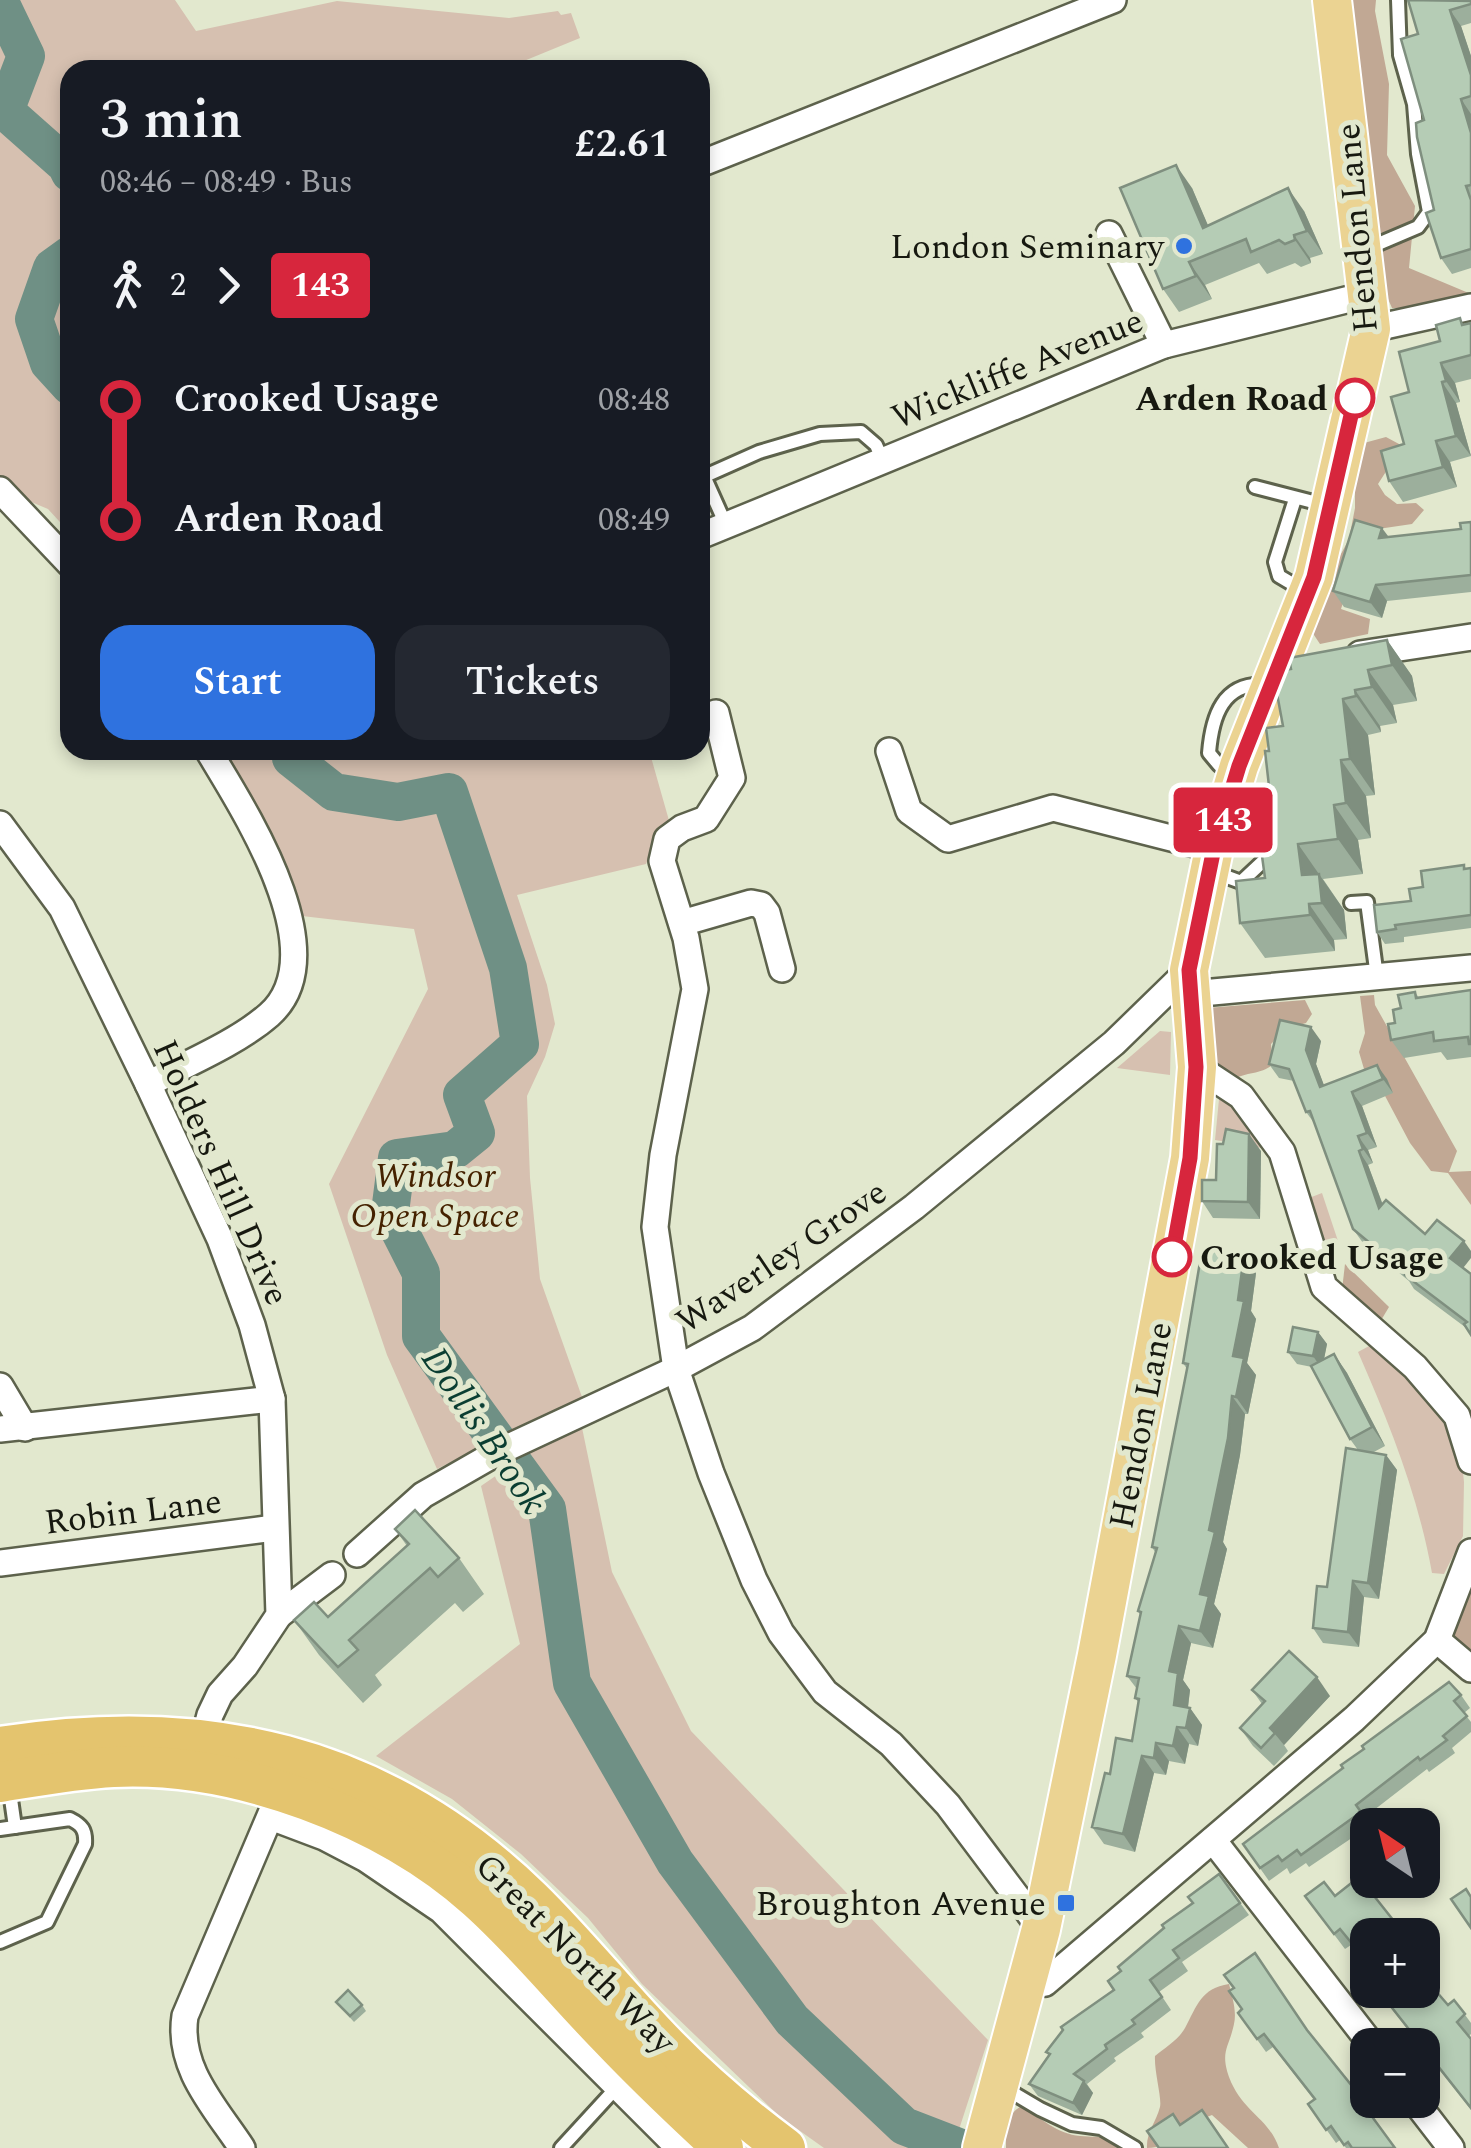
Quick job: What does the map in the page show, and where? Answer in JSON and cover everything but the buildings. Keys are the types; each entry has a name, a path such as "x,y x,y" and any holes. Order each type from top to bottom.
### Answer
{"highway":[{"name":"Great North Way","path":"3,1770 95,1734 204,1738 262,1749 351,1778 448,1830 482,1855 534,1902 667,2046 785,2148"},
{"name":"Great North Way","path":"3,1770 114,1767 202,1772 275,1804 321,1805 379,1832 440,1870 474,1897 608,2037 722,2148"}],"main road":[{"name":"Hendon Lane","path":"982,2148 1041,1929 1190,1158 1196,1067 1190,982 1212,859 1234,783 1283,671 1308,593 1312,502 1370,312 1332,0"}],"street":[{"path":"710,160 1113,0"},
{"path":"1109,234 1164,345"},
{"path":"1370,312 1471,306"},
{"name":"Wickliffe Avenue","path":"710,532 1164,345 1370,312"},
{"path":"0,490 60,553"},
{"path":"1336,658 1471,637"},
{"path":"716,713 732,778 706,819 666,839 662,861 682,924 695,989 655,1226 676,1370 711,1473 754,1580 782,1633 825,1692 891,1744 948,1805 1041,1929"},
{"path":"890,752 908,811 948,840 1053,808 1212,859"},
{"path":"148,1084 271,1014 288,988 296,957 271,868 214,760"},
{"name":"Holders Hill Drive","path":"0,824 62,908 220,1239 252,1325 272,1399 279,1615"},
{"path":"682,924 751,903 761,905 782,969"},
{"path":"1190,982 1377,976 1471,968"},
{"name":"Waverley Grove","path":"357,1554 423,1496 498,1452 676,1370 752,1328 914,1207 1190,982"},
{"path":"1196,1067 1241,1096 1282,1152 1324,1286 1415,1367 1457,1416 1471,1461"},
{"path":"0,1386 12,1429 272,1399"},
{"name":"Robin Lane","path":"0,1562 274,1528"},
{"path":"1029,1976 1045,1983 1354,1719 1437,1640 1471,1552"},
{"name":"Waverley Grove","path":"279,1615 332,1575"},
{"path":"204,1738 220,1694 245,1666 279,1615"},
{"path":"1437,1640 1471,1669"},
{"path":"242,2148 190,2069 182,2034 185,2016 275,1804"},
{"name":"Great North Way","path":"275,1804 442,1910 678,2148"},
{"path":"1213,1840 1359,2028"},
{"path":"1428,2118 1452,2148"}],"lane":[{"path":"1364,250 1418,226 1429,212 1414,104 1400,56 1398,0"},
{"path":"710,468 820,434 861,432 876,445 883,461"},
{"path":"1255,487 1312,502"},
{"path":"710,489 726,525"},
{"path":"1212,859 1240,882 1272,855 1276,821 1234,783"},
{"path":"1351,902 1367,902 1377,976"},
{"name":"Waverley Grove","path":"332,1575 357,1554"},
{"path":"3,1770 15,1827"},
{"path":"0,1829 70,1819 80,1824 86,1834 85,1844 47,1922 0,1942"},
{"path":"561,2148 617,2086"},
{"path":"1000,2091 1072,2124 1102,2128 1134,2148"}],"green space":[{"path":"0,0 175,0 196,31 337,1 509,18 558,11 561,15 571,13 580,38 526,60 60,60 60,522 48,509 17,496 0,480"},
{"name":"Windsor Open Space","path":"224,760 652,760 670,824 655,839 646,864 517,895 547,985 555,1024 527,1096 540,1279 582,1397 437,1469 387,1355 329,1184 428,989 414,929 302,916"},
{"path":"1160,1031 1171,1032 1170,1075 1117,1068"},
{"path":"1220,1089 1273,1150 1215,1140"},
{"path":"1322,1193 1338,1241 1324,1245 1309,1198"},
{"path":"1371,1345 1442,1406 1460,1444 1463,1536 1444,1574 1432,1573 1402,1461 1358,1352"},
{"path":"580,1418 612,1572 691,1731 988,2040 953,2148 824,2148 779,2116 642,1984 588,1918 521,1854 452,1799 376,1756 520,1644 481,1486"}],"shaded area":[{"path":"1343,0 1376,0 1389,84 1387,155 1415,206 1409,268 1471,297 1431,308 1392,308 1382,285"},
{"path":"1386,437 1399,444 1401,459 1378,484 1397,504 1416,503 1424,510 1412,524 1378,529 1364,536 1341,609 1370,619 1368,634 1320,644 1312,632 1334,567 1349,539 1355,508 1355,468 1364,443"},
{"path":"1374,995 1375,1005 1457,1151 1449,1172 1471,1171 1471,1205 1448,1173 1431,1171 1364,1069 1359,1052 1365,1033 1360,996"},
{"path":"1305,1000 1312,1014 1306,1023 1286,1029 1271,1044 1273,1064 1269,1067 1233,1080 1211,1067 1207,1008"},
{"path":"1345,1264 1389,1307 1380,1322 1342,1290"},
{"path":"1471,1589 1471,1657 1451,1635"},
{"path":"1229,1984 1235,2014 1225,2055 1226,2068 1234,2089 1269,2129 1279,2148 1248,2148 1212,2115 1173,2140 1147,2148 1160,2107 1155,2056 1182,2032 1206,1994"},
{"path":"1024,2105 1064,2132 1112,2140 1126,2148 1006,2148 1010,2118"}],"waterway":[{"name":"Dollis Brook","path":"0,2 26,56 5,111 60,160"},
{"name":"Dollis Brook","path":"60,262 52,268 34,319 49,363 60,375"},
{"name":"Dollis Brook","path":"294,760 334,792 398,802 449,792 508,968 520,1044 462,1095 476,1133 455,1150 397,1158 390,1212 421,1273 421,1336 547,1509 572,1683 675,1862 792,2020 904,2126 961,2148"}],"bus line":[{"name":"143","path":"1172,1257 1190,1158 1196,1067 1189,970 1214,848 1239,766 1314,577 1355,398"}],"place":[{"name":"London Seminary","path":"1184,246"},
{"name":"Arden Road","path":"1355,398"},
{"name":"Crooked Usage","path":"1172,1257"},
{"name":"Broughton Avenue","path":"1066,1903"}]}
